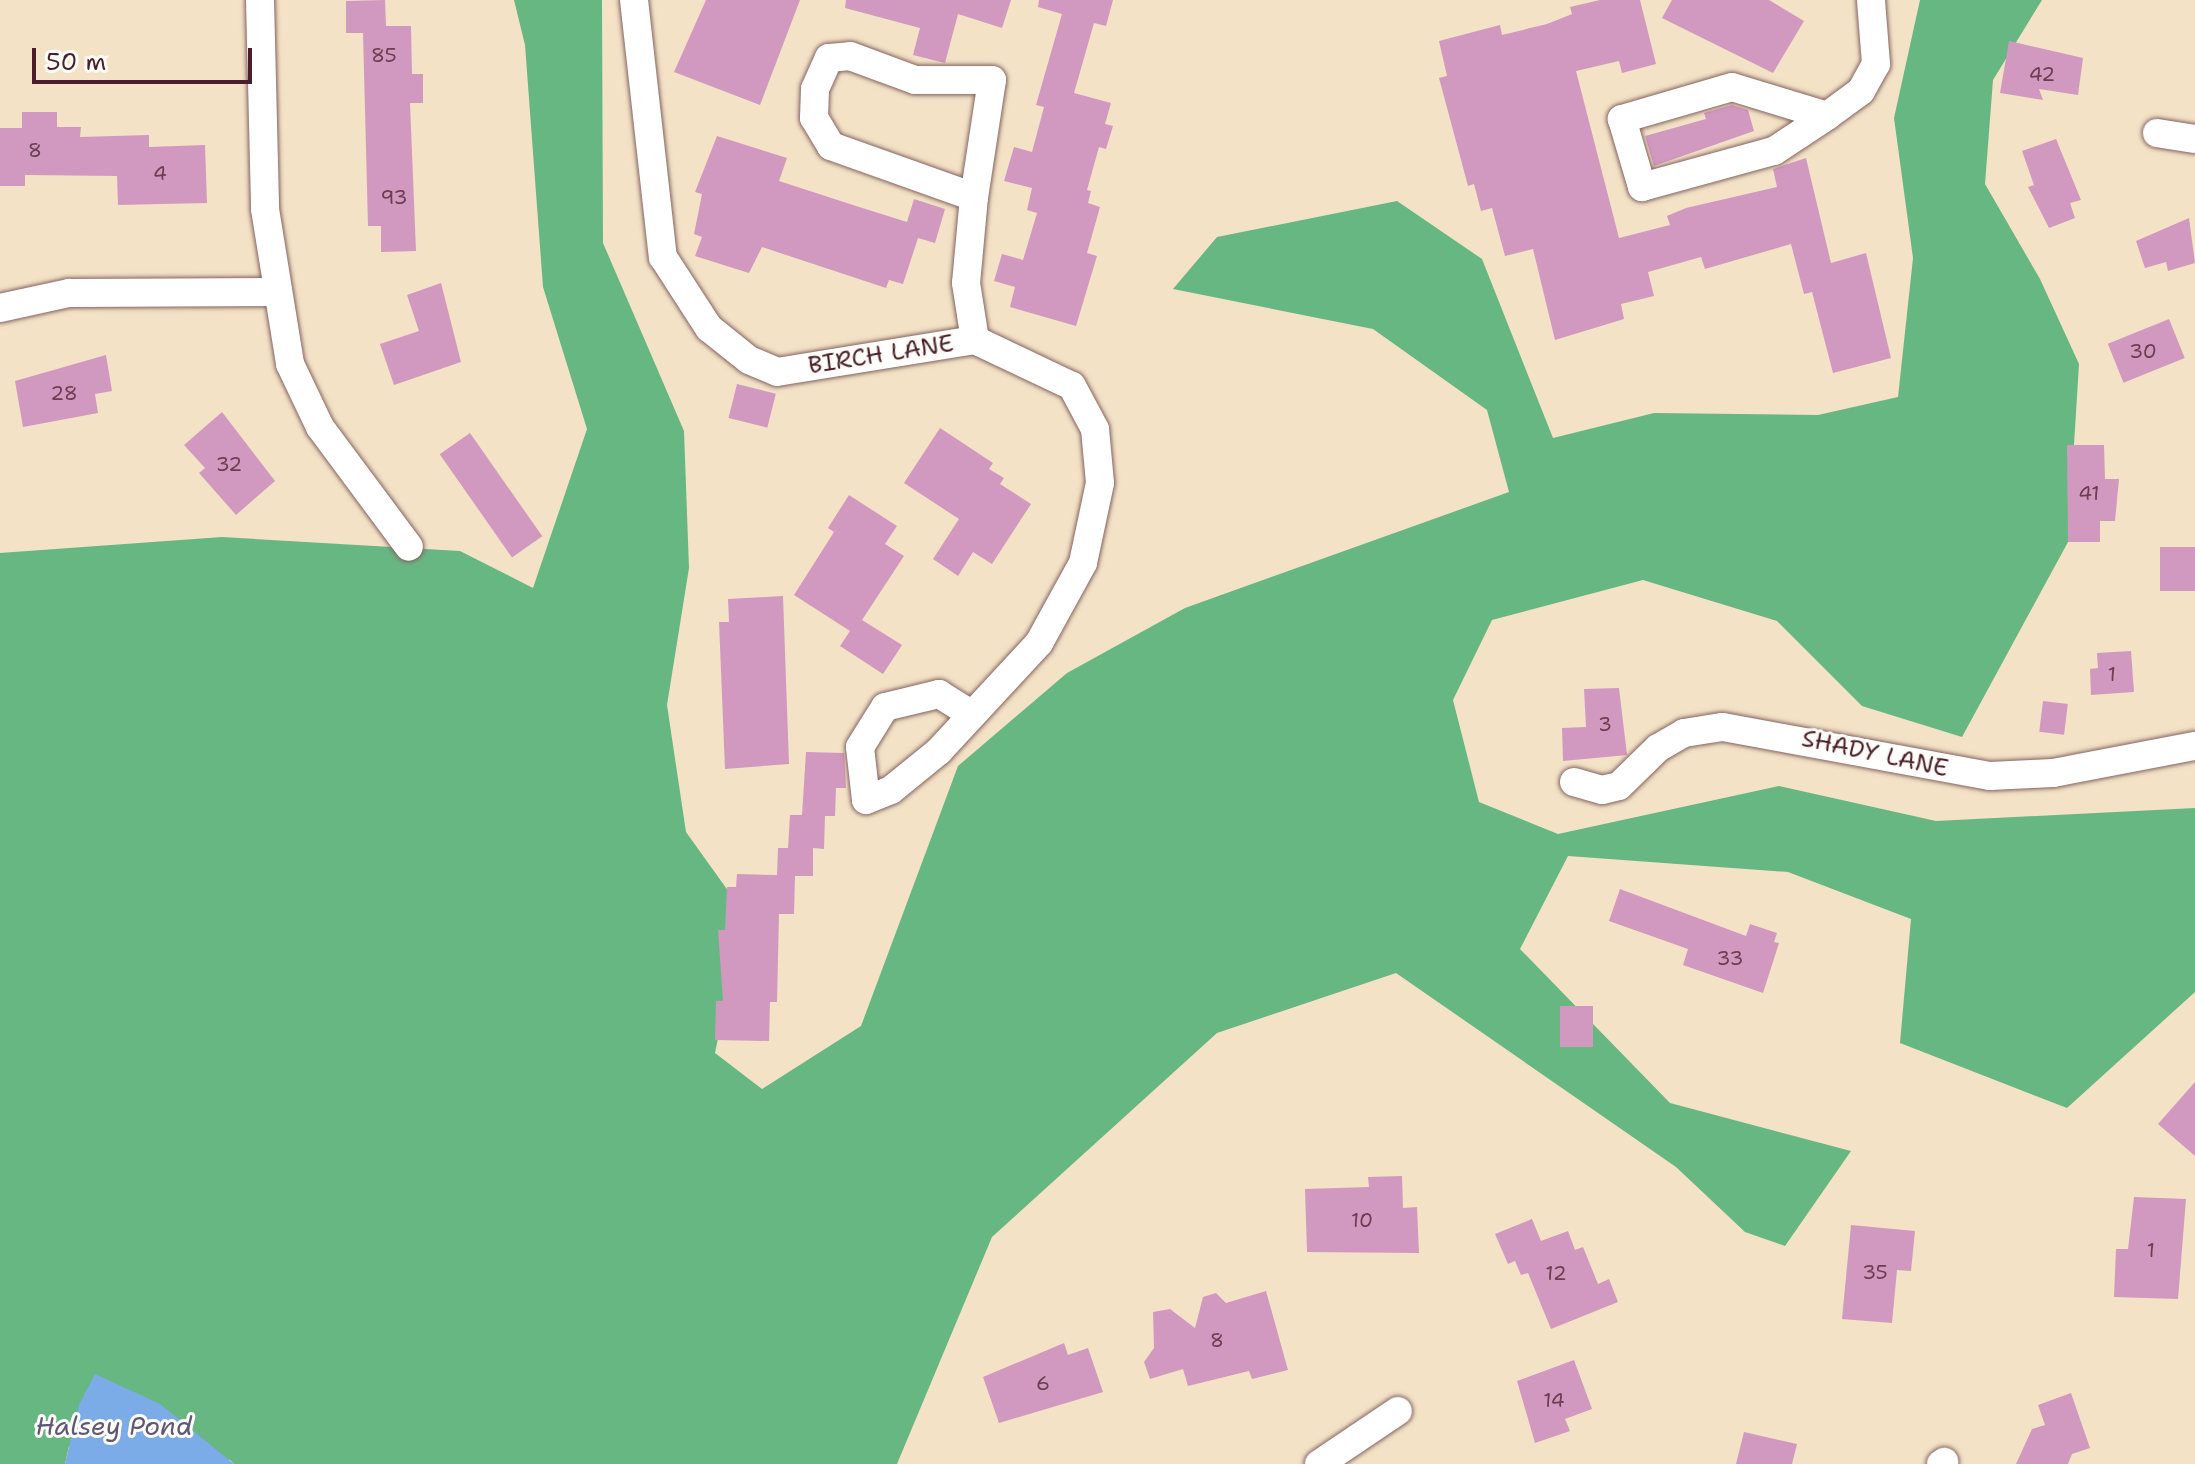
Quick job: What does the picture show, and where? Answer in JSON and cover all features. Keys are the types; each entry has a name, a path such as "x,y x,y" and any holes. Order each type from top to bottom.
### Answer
{"street":[{"path":"260,0 265,209 290,364 320,427 409,547"},
{"name":"BIRCH LANE","path":"634,0 663,257 709,328 749,360 777,372 975,340 1072,386 1095,429 1100,483 1076,577 1039,643 972,715"},
{"path":"1827,116 1732,87 1622,119 1642,187 1774,151 1827,116 1861,91 1876,64 1871,0"},
{"path":"974,197 831,146 814,118 815,89 829,58 850,56 915,80 992,80 974,197 966,283 975,340"},
{"path":"2157,133 2195,139"},
{"path":"0,308 69,293 277,292"},
{"name":"SHADY LANE","path":"1574,782 1602,790 1619,786 1658,748 1684,733 1723,727 1990,776 2100,766 2195,746"},
{"path":"1319,1464 1398,1411"}],"green space":[{"path":"514,0 602,0 603,243 684,431 689,568 667,705 686,832 744,913 715,1053 762,1089 861,1026 958,766 1067,673 1185,608 1509,492 1487,410 1373,329 1173,289 1217,237 1397,201 1482,259 1553,438 1654,413 1818,415 1898,397 1913,258 1894,118 1920,0 2042,0 1993,80 1985,184 2040,279 2079,364 2068,542 1962,737 1862,706 1777,621 1643,580 1492,620 1453,700 1479,802 1558,834 1779,786 1936,821 2195,808 2195,992 2067,1108 1900,1043 1911,919 1788,872 1568,856 1520,949 1670,1103 1851,1151 1785,1246 1745,1232 1676,1167 1396,973 1217,1033 992,1237 897,1464 234,1464 230,1460 69,1446 65,1464 0,1464 0,553 222,537 460,551 533,588 587,429 543,287 525,45"}],"water":[{"name":"Halsey Pond","path":"95,1374 160,1404 234,1464 65,1464 79,1405"}],"building":[{"path":"385,0 386,26 411,26 412,74 423,74 423,103 410,103 416,251 381,252 381,226 368,226 363,33 346,33 346,1"},
{"path":"706,0 800,0 760,105 674,72"},
{"path":"846,0 1011,0 1002,28 958,14 945,63 913,55 920,28 845,8"},
{"path":"1039,0 1113,0 1106,26 1094,23 1074,93 1111,103 1105,124 1113,126 1106,149 1099,147 1087,190 1091,191 1088,203 1100,207 1087,253 1097,256 1076,326 1010,307 1015,287 994,281 1002,254 1023,260 1037,213 1027,210 1032,188 1004,181 1014,147 1032,152 1044,107 1036,105 1062,14 1038,7"},
{"path":"1600,0 1640,0 1656,64 1622,73 1619,61 1576,71 1619,238 1670,225 1667,216 1686,208 1777,187 1773,169 1806,158 1831,263 1866,253 1891,358 1833,373 1812,292 1804,294 1791,244 1705,269 1701,257 1648,272 1654,296 1621,304 1624,319 1555,340 1533,249 1505,256 1492,208 1481,211 1474,184 1468,186 1439,78 1447,76 1439,41 1500,25 1502,35 1547,24 1572,14 1570,7"},
{"path":"1672,0 1769,0 1804,21 1773,73 1662,18"},
{"path":"2009,41 2083,58 2078,95 2039,89 2043,100 2000,93"},
{"path":"1732,105 1748,110 1754,131 1654,166 1645,136 1706,119 1704,113"},
{"path":"22,112 57,112 57,127 81,127 80,137 149,135 149,147 205,145 207,203 118,205 117,176 25,175 25,186 0,186 0,128 22,128"},
{"path":"717,136 787,158 779,181 856,206 907,222 914,199 945,209 935,243 918,238 903,284 889,280 886,288 762,247 749,273 695,256 702,237 694,234 702,194 695,192"},
{"path":"2056,139 2081,200 2070,203 2075,218 2049,228 2028,187 2034,185 2022,151"},
{"path":"2189,218 2195,263 2168,271 2166,262 2145,268 2136,241"},
{"path":"441,283 461,362 394,385 380,344 419,331 407,295"},
{"path":"2169,319 2185,358 2124,383 2108,344"},
{"path":"106,355 112,391 95,394 98,413 23,427 15,381"},
{"path":"737,384 776,394 767,428 729,418"},
{"path":"222,412 275,481 236,515 199,473 205,468 184,445"},
{"path":"940,428 993,463 989,469 1004,478 1000,484 1031,504 992,564 973,552 958,576 933,559 959,519 904,483"},
{"path":"470,433 542,536 512,557 440,454"},
{"path":"2067,445 2104,445 2105,479 2119,479 2115,521 2100,521 2100,542 2068,542"},
{"path":"849,495 897,526 885,544 904,556 862,620 902,645 883,674 840,646 850,631 794,595 834,532 828,528"},
{"path":"2160,547 2195,547 2195,591 2160,591"},
{"path":"783,596 789,764 725,769 719,622 729,622 728,599"},
{"path":"2131,651 2134,692 2091,695 2090,669 2098,668 2097,653"},
{"path":"1619,688 1627,755 1563,761 1562,728 1586,727 1584,689"},
{"path":"2043,701 2068,704 2064,735 2039,732"},
{"path":"806,752 844,753 846,788 836,788 835,816 825,816 824,849 813,848 813,876 795,876 794,914 779,914 777,1002 770,1002 769,1041 715,1040 716,1001 723,1001 718,930 725,930 727,887 736,887 737,874 777,875 778,848 788,848 790,815 802,815"},
{"path":"1620,889 1746,936 1750,924 1777,933 1774,942 1779,943 1763,993 1683,965 1688,949 1609,921"},
{"path":"1560,1006 1593,1006 1593,1047 1560,1047"},
{"path":"2195,1082 2195,1156 2158,1124"},
{"path":"1402,1176 1403,1208 1417,1207 1419,1253 1307,1252 1305,1189 1369,1187 1368,1177"},
{"path":"2134,1197 2186,1199 2178,1299 2114,1297 2116,1249 2128,1249"},
{"path":"1532,1219 1541,1241 1568,1231 1575,1250 1583,1247 1598,1284 1609,1279 1618,1302 1551,1329 1528,1273 1521,1275 1515,1261 1508,1264 1495,1234"},
{"path":"1851,1225 1915,1231 1911,1271 1897,1270 1892,1323 1842,1319"},
{"path":"1266,1291 1288,1370 1252,1379 1249,1371 1188,1386 1183,1369 1150,1379 1144,1362 1154,1348 1153,1312 1170,1309 1195,1328 1203,1297 1216,1293 1226,1303"},
{"path":"1064,1343 1068,1355 1088,1348 1103,1392 999,1423 983,1377"},
{"path":"1574,1360 1592,1409 1565,1419 1570,1431 1535,1443 1517,1381"},
{"path":"2071,1393 2090,1448 2072,1454 2068,1464 2016,1464 2032,1429 2045,1425 2038,1405"},
{"path":"1744,1432 1797,1444 1792,1464 1736,1464"}]}
